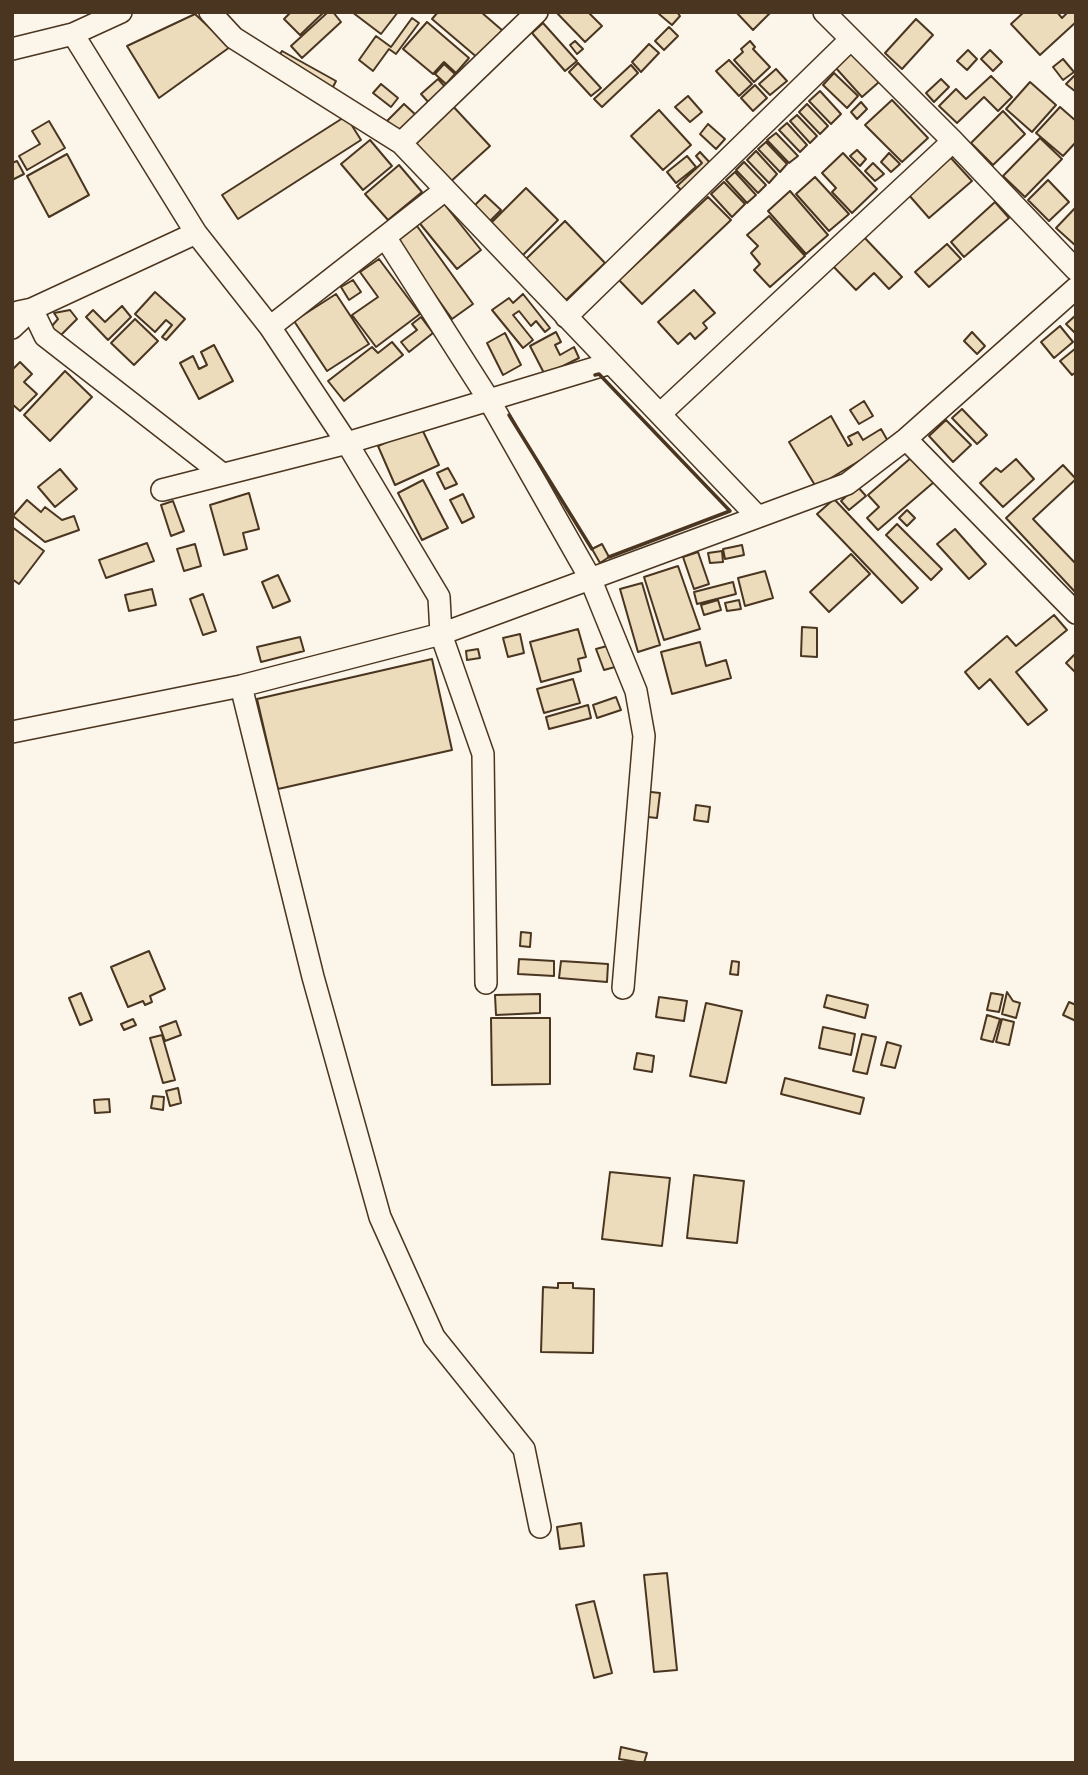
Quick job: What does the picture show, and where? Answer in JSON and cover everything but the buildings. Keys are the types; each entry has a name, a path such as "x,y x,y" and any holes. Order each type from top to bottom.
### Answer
{"street":[{"path":"12,50 73,34 121,12"},
{"path":"210,12 234,38 401,143 757,516"},
{"path":"401,143 537,12"},
{"path":"824,12 953,141 1076,270"},
{"path":"73,34 196,233 270,327 347,443 439,597 440,634 482,754 486,984"},
{"path":"566,317 850,40"},
{"path":"660,414 953,141"},
{"path":"270,327 445,190"},
{"path":"12,328 22,311 196,233"},
{"path":"385,237 489,400 590,578 636,691 644,736 622,988"},
{"path":"12,732 241,686 440,634 847,484 906,439 1076,288"},
{"path":"22,311 45,336 221,473"},
{"path":"162,490 347,443 611,363"},
{"path":"906,439 1076,613"},
{"path":"241,686 313,977 380,1217 433,1337 524,1449 540,1527"}],"wall":[{"path":"595,375 599,374 730,511 609,557"},
{"path":"509,415 592,549"}]}
